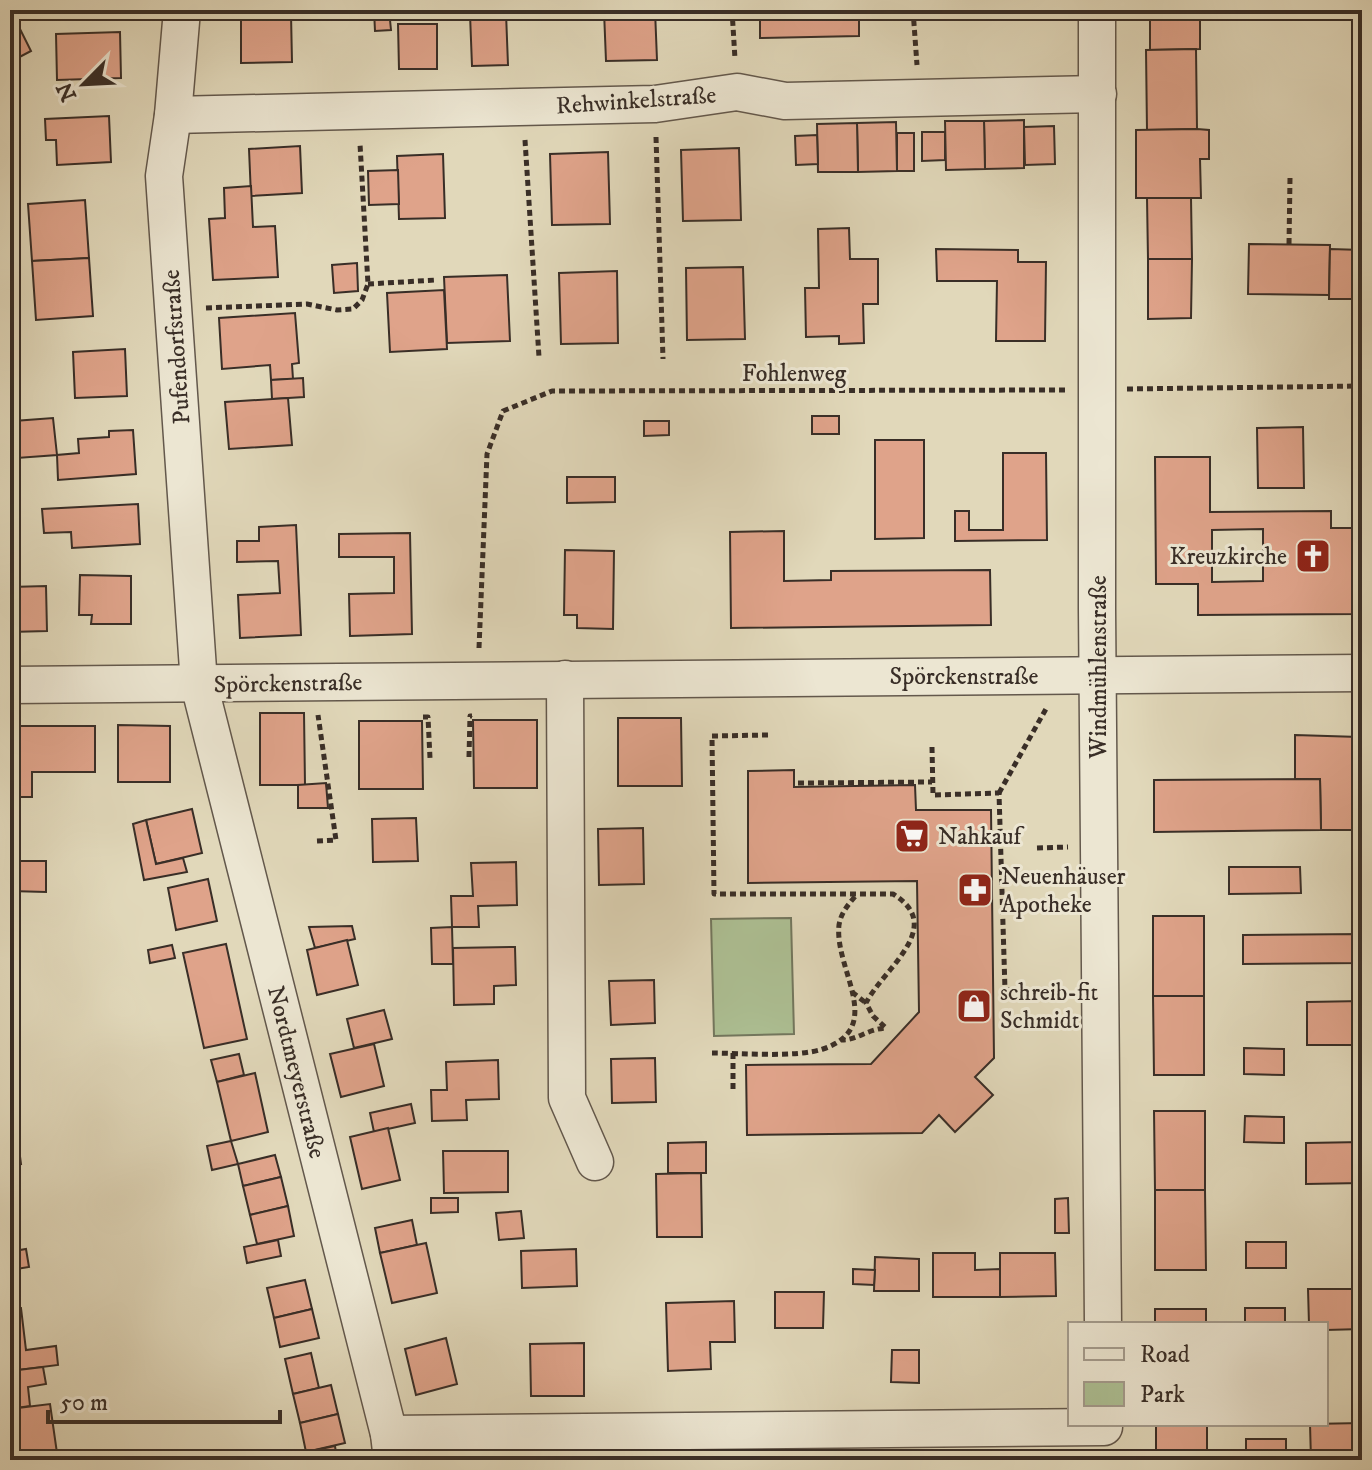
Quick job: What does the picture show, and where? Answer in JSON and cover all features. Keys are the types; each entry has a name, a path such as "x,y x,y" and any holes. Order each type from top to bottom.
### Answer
{"street":[{"name":"Pufendorfstraße","path":"182,10 164,176 199,684"},
{"name":"Windmühlenstraße","path":"1097,10 1097,390 1081,676 1100,991 1103,1322"},
{"name":"Rehwinkelstraße","path":"173,115 655,104 737,92 785,101 1098,94"},
{"name":"Spörckenstraße","path":"10,685 1362,673"},
{"path":"565,679 567,1098 595,1162"},
{"name":"Nordtmeyerstraße","path":"199,684 391,1447"},
{"path":"391,1447 1104,1437"}],"path":[{"path":"732,10 737,92"},
{"path":"913,10 920,98"},
{"path":"655,104 663,359"},
{"path":"523,107 539,357"},
{"path":"173,310 307,304 337,310 353,309 362,300 368,284 358,111"},
{"path":"1289,244 1290,178"},
{"path":"368,284 436,280"},
{"name":"Fohlenweg","path":"478,680 487,454 503,411 552,391 1362,386"},
{"path":"1081,676 999,793 1005,990 1100,991"},
{"path":"314,682 336,840 317,841"},
{"path":"469,757 470,716 483,715"},
{"path":"417,716 428,717 430,758"},
{"path":"768,735 712,736 714,894 893,894 905,902 912,913 915,927 903,957 874,987 866,1003"},
{"path":"932,747 933,795 999,793"},
{"path":"798,783 932,782"},
{"path":"842,1040 853,1027 856,1015 840,948 839,924 845,909 857,894"},
{"path":"712,1053 804,1052 822,1049 872,1029 886,1028 873,1016 866,1003 852,992"},
{"path":"733,1053 733,1092"}],"green space":[{"path":"791,918 794,1034 714,1036 711,919"}],"building":[{"path":"374,10 389,10 391,30 375,31"},
{"path":"655,10 657,60 606,61 604,11"},
{"path":"760,10 859,10 859,36 760,38"},
{"path":"1150,10 1200,10 1200,49 1150,50"},
{"path":"506,13 508,65 472,66 470,14"},
{"path":"291,14 292,62 241,63 241,15"},
{"path":"398,24 437,24 437,69 399,69"},
{"path":"18,25 31,51 10,62 10,30"},
{"path":"120,32 121,78 57,80 56,34"},
{"path":"1196,49 1197,129 1147,130 1146,50"},
{"path":"109,116 111,162 57,165 56,140 46,140 45,119"},
{"path":"1024,120 1024,168 985,169 984,121"},
{"path":"945,121 984,121 985,169 946,170"},
{"path":"896,122 897,171 858,172 857,123"},
{"path":"857,123 858,172 818,172 817,124"},
{"path":"1054,126 1055,164 1025,165 1024,127"},
{"path":"1136,130 1209,130 1209,159 1200,159 1201,198 1136,198"},
{"path":"922,132 945,132 945,160 922,161"},
{"path":"897,133 914,133 914,171 897,171"},
{"path":"817,135 818,164 796,165 795,136"},
{"path":"300,146 302,193 251,196 249,149"},
{"path":"739,148 741,220 683,221 681,150"},
{"path":"608,152 610,224 552,225 550,154"},
{"path":"443,154 445,218 399,219 397,156"},
{"path":"398,170 399,204 369,205 368,171"},
{"path":"251,186 253,227 275,226 278,277 213,280 209,219 225,218 224,188"},
{"path":"1147,198 1191,198 1192,259 1148,259"},
{"path":"85,200 89,258 32,261 28,204"},
{"path":"849,228 850,259 878,259 878,304 863,304 864,343 839,344 839,336 806,337 805,288 819,288 818,229"},
{"path":"1249,244 1330,245 1329,295 1248,294"},
{"path":"936,249 1018,250 1018,262 1046,262 1045,341 996,341 997,281 937,281"},
{"path":"1330,249 1362,250 1362,299 1329,299"},
{"path":"89,258 93,316 36,320 32,261"},
{"path":"1148,259 1192,259 1191,318 1148,319"},
{"path":"357,263 358,291 334,293 332,265"},
{"path":"10,264 14,264 16,292 10,292"},
{"path":"743,267 745,339 687,340 686,268"},
{"path":"617,271 618,343 561,344 559,273"},
{"path":"507,275 510,341 447,343 444,277"},
{"path":"444,290 447,349 390,352 387,293"},
{"path":"295,313 299,363 292,364 293,379 271,380 270,365 222,369 219,318"},
{"path":"125,349 127,396 75,398 73,352"},
{"path":"303,378 304,397 272,399 271,380"},
{"path":"288,398 292,445 229,449 225,402"},
{"path":"812,416 839,416 839,434 812,434"},
{"path":"53,418 57,455 17,458 14,421"},
{"path":"644,421 669,421 669,435 644,436"},
{"path":"1303,427 1304,488 1258,488 1257,428"},
{"path":"133,430 136,474 58,480 57,455 79,453 78,439 109,437 109,431"},
{"path":"875,440 924,440 924,538 875,539"},
{"path":"1003,453 1046,453 1047,540 955,541 955,511 969,511 969,530 1003,530"},
{"name":"Kreuzkirche","path":"1155,457 1210,457 1210,512 1331,511 1331,528 1362,528 1362,614 1198,615 1198,584 1156,584","holes":["1263,529 1263,581 1212,582 1212,530"]},
{"path":"567,477 615,477 615,502 567,503"},
{"path":"138,504 140,544 72,548 71,532 44,533 42,509"},
{"path":"296,525 301,635 240,638 238,595 280,593 278,561 237,562 237,541 259,541 259,527"},
{"path":"784,531 784,581 831,580 831,571 990,570 991,625 731,628 730,532"},
{"path":"410,533 412,634 350,636 349,594 394,593 394,557 339,557 339,534"},
{"path":"565,550 614,551 613,629 577,628 577,615 564,615"},
{"path":"80,575 131,576 131,624 91,624 92,615 79,615"},
{"path":"46,586 47,631 10,632 10,587"},
{"path":"260,713 304,713 305,785 260,785"},
{"path":"618,718 681,718 682,786 618,786"},
{"path":"473,720 537,720 537,788 474,788"},
{"path":"359,721 422,721 423,789 359,789"},
{"path":"118,725 170,726 170,782 118,782"},
{"path":"10,726 95,726 95,772 32,772 32,797 10,797"},
{"path":"1295,735 1359,737 1360,830 1321,830 1320,779 1295,779"},
{"path":"1359,737 1362,737 1362,792 1359,792"},
{"path":"794,770 794,787 915,785 916,810 991,810 994,1058 975,1077 993,1095 955,1132 939,1115 922,1133 747,1135 746,1065 871,1064 919,1012 917,881 748,883 748,771"},
{"path":"1320,779 1321,830 1154,832 1154,780"},
{"path":"326,783 328,808 298,808 298,785"},
{"path":"192,809 202,853 156,864 146,820"},
{"path":"416,818 418,861 373,862 372,819"},
{"path":"146,820 156,864 183,858 187,872 144,880 133,824"},
{"path":"1362,823 1362,866 1360,866"},
{"path":"643,828 644,884 599,885 598,829"},
{"path":"10,861 46,861 46,892 10,891"},
{"path":"516,862 517,905 478,906 479,927 452,927 451,896 473,896 471,863"},
{"path":"1357,866 1362,866 1362,894 1357,894"},
{"path":"1229,867 1300,867 1301,893 1229,894"},
{"path":"208,879 217,921 176,930 168,888"},
{"path":"1153,916 1204,916 1204,996 1153,996"},
{"path":"352,926 355,939 315,948 309,927"},
{"path":"452,927 453,964 432,964 431,928"},
{"path":"1362,934 1362,963 1243,964 1243,935"},
{"path":"347,940 358,985 317,995 307,950"},
{"path":"226,944 247,1039 204,1048 183,953"},
{"path":"172,945 175,958 150,963 148,950"},
{"path":"515,947 516,985 494,986 494,1004 454,1005 453,948"},
{"path":"654,980 655,1023 611,1025 609,981"},
{"path":"1153,996 1204,996 1204,1075 1154,1075"},
{"path":"1362,1001 1362,1045 1307,1045 1307,1002"},
{"path":"384,1010 392,1039 354,1048 347,1019"},
{"path":"374,1044 384,1086 341,1097 330,1054"},
{"path":"1244,1048 1284,1049 1284,1075 1244,1074"},
{"path":"239,1054 244,1075 217,1082 211,1060"},
{"path":"655,1058 656,1102 612,1103 611,1059"},
{"path":"498,1060 499,1099 466,1100 467,1120 432,1121 431,1090 447,1090 446,1062"},
{"path":"255,1073 268,1132 231,1141 217,1082"},
{"path":"411,1104 415,1123 374,1132 370,1113"},
{"path":"1154,1111 1205,1111 1205,1190 1155,1190"},
{"path":"1245,1116 1284,1117 1284,1143 1244,1142"},
{"path":"388,1128 400,1180 362,1189 350,1137"},
{"path":"18,1141 21,1164 10,1165 10,1142"},
{"path":"231,1141 238,1164 212,1170 207,1146"},
{"path":"706,1142 706,1173 668,1173 668,1143"},
{"path":"1362,1142 1362,1183 1306,1184 1306,1143"},
{"path":"443,1151 508,1151 508,1192 444,1193"},
{"path":"275,1155 281,1177 243,1186 238,1164"},
{"path":"701,1173 702,1237 657,1237 656,1174"},
{"path":"281,1177 288,1206 250,1215 243,1186"},
{"path":"1155,1190 1205,1190 1206,1270 1155,1270"},
{"path":"431,1198 458,1198 458,1212 431,1213"},
{"path":"1068,1198 1069,1233 1055,1233 1055,1199"},
{"path":"288,1206 294,1236 257,1244 250,1215"},
{"path":"521,1211 524,1238 499,1240 496,1213"},
{"path":"412,1220 417,1245 380,1253 375,1228"},
{"path":"10,1225 14,1251 26,1249 29,1267 10,1270"},
{"path":"278,1240 281,1256 247,1263 244,1247"},
{"path":"1246,1242 1286,1242 1286,1268 1246,1268"},
{"path":"426,1243 437,1293 392,1303 380,1253"},
{"path":"576,1249 577,1286 522,1288 521,1251"},
{"path":"933,1253 975,1253 975,1270 1000,1269 1000,1297 933,1297"},
{"path":"1000,1253 1055,1253 1056,1296 1000,1297"},
{"path":"875,1257 919,1259 919,1291 874,1291"},
{"path":"853,1269 875,1270 874,1285 853,1284"},
{"path":"10,1271 15,1309 10,1309"},
{"path":"305,1280 312,1309 274,1318 267,1288"},
{"path":"1308,1289 1362,1289 1362,1329 1328,1330 1328,1322 1309,1322"},
{"path":"775,1292 824,1292 823,1328 775,1328"},
{"path":"734,1301 735,1342 710,1342 711,1369 668,1371 666,1303"},
{"path":"21,1308 26,1350 56,1346 58,1365 10,1371 10,1309"},
{"path":"1245,1308 1285,1308 1285,1322 1245,1322"},
{"path":"312,1309 319,1338 280,1347 274,1318"},
{"path":"1155,1309 1206,1309 1206,1322 1155,1322"},
{"path":"446,1338 457,1384 416,1395 405,1349"},
{"path":"584,1343 584,1396 531,1396 530,1344"},
{"path":"892,1350 919,1350 919,1383 891,1382"},
{"path":"311,1353 319,1388 293,1394 285,1359"},
{"path":"43,1367 46,1384 28,1387 30,1406 10,1409 10,1371"},
{"path":"331,1385 338,1414 300,1423 293,1394"},
{"path":"50,1404 58,1460 10,1460 10,1409"},
{"path":"338,1414 345,1443 306,1452 300,1423"},
{"path":"1362,1423 1362,1460 1311,1460 1310,1426"},
{"path":"1156,1426 1207,1426 1207,1460 1156,1460"},
{"path":"1246,1439 1286,1439 1286,1460 1246,1460"},
{"path":"335,1446 337,1460 308,1460 306,1452"}],"place":[{"name":"Kreuzkirche","path":"1313,556"},
{"name":"Nahkauf","path":"912,836"},
{"name":"Neuenhäuser Apotheke","path":"975,890"},
{"name":"schreib-fit Schmidt","path":"974,1006"}]}
